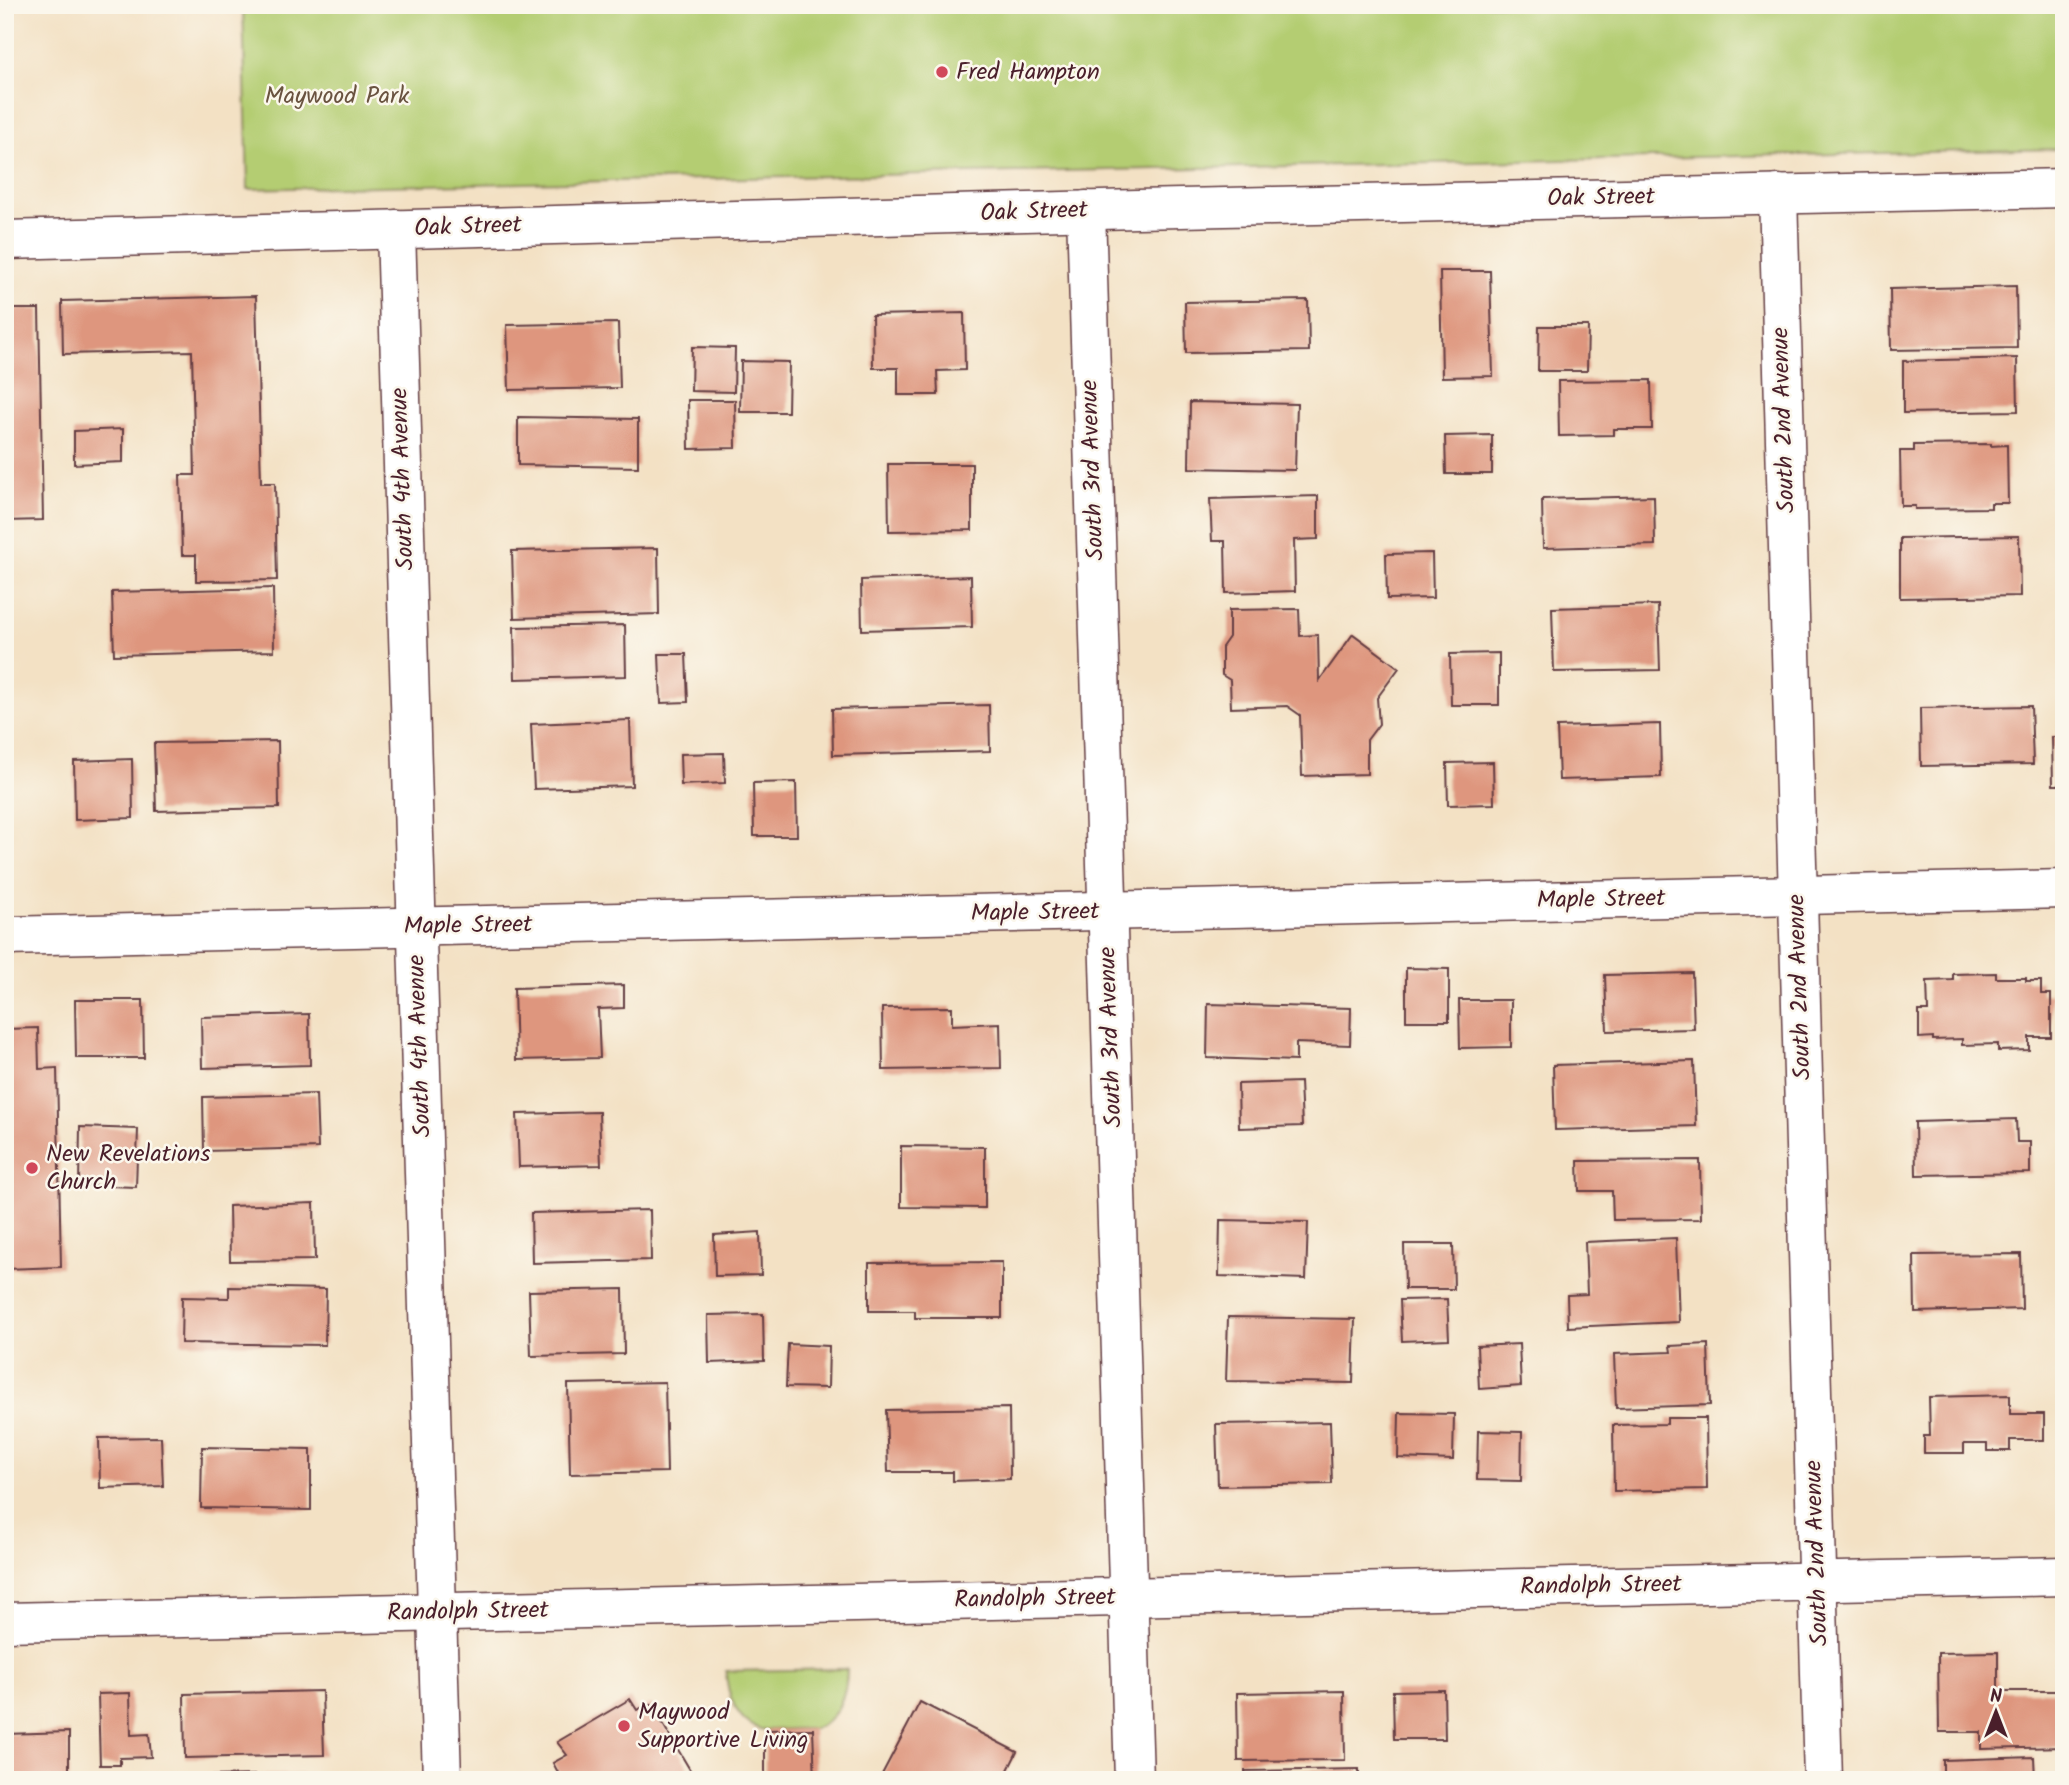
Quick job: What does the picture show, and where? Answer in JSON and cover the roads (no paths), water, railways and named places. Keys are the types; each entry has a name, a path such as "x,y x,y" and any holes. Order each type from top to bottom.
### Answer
{"street":[{"name":"Oak Street","path":"5,240 2064,188"},
{"name":"South 2nd Avenue","path":"1778,194 1823,1780"},
{"name":"South 3rd Avenue","path":"1086,211 1134,1780"},
{"name":"South 4th Avenue","path":"396,229 442,1780"},
{"name":"Maple Street","path":"5,936 2064,889"},
{"name":"Randolph Street","path":"5,1622 2064,1576"}],"place":[{"name":"Fred Hampton","path":"942,72"},
{"name":"New Revelations Church","path":"32,1168"},
{"name":"Maywood Supportive Living","path":"624,1726"}],"park label":[{"name":"Maywood Park","path":"337,96"}]}
